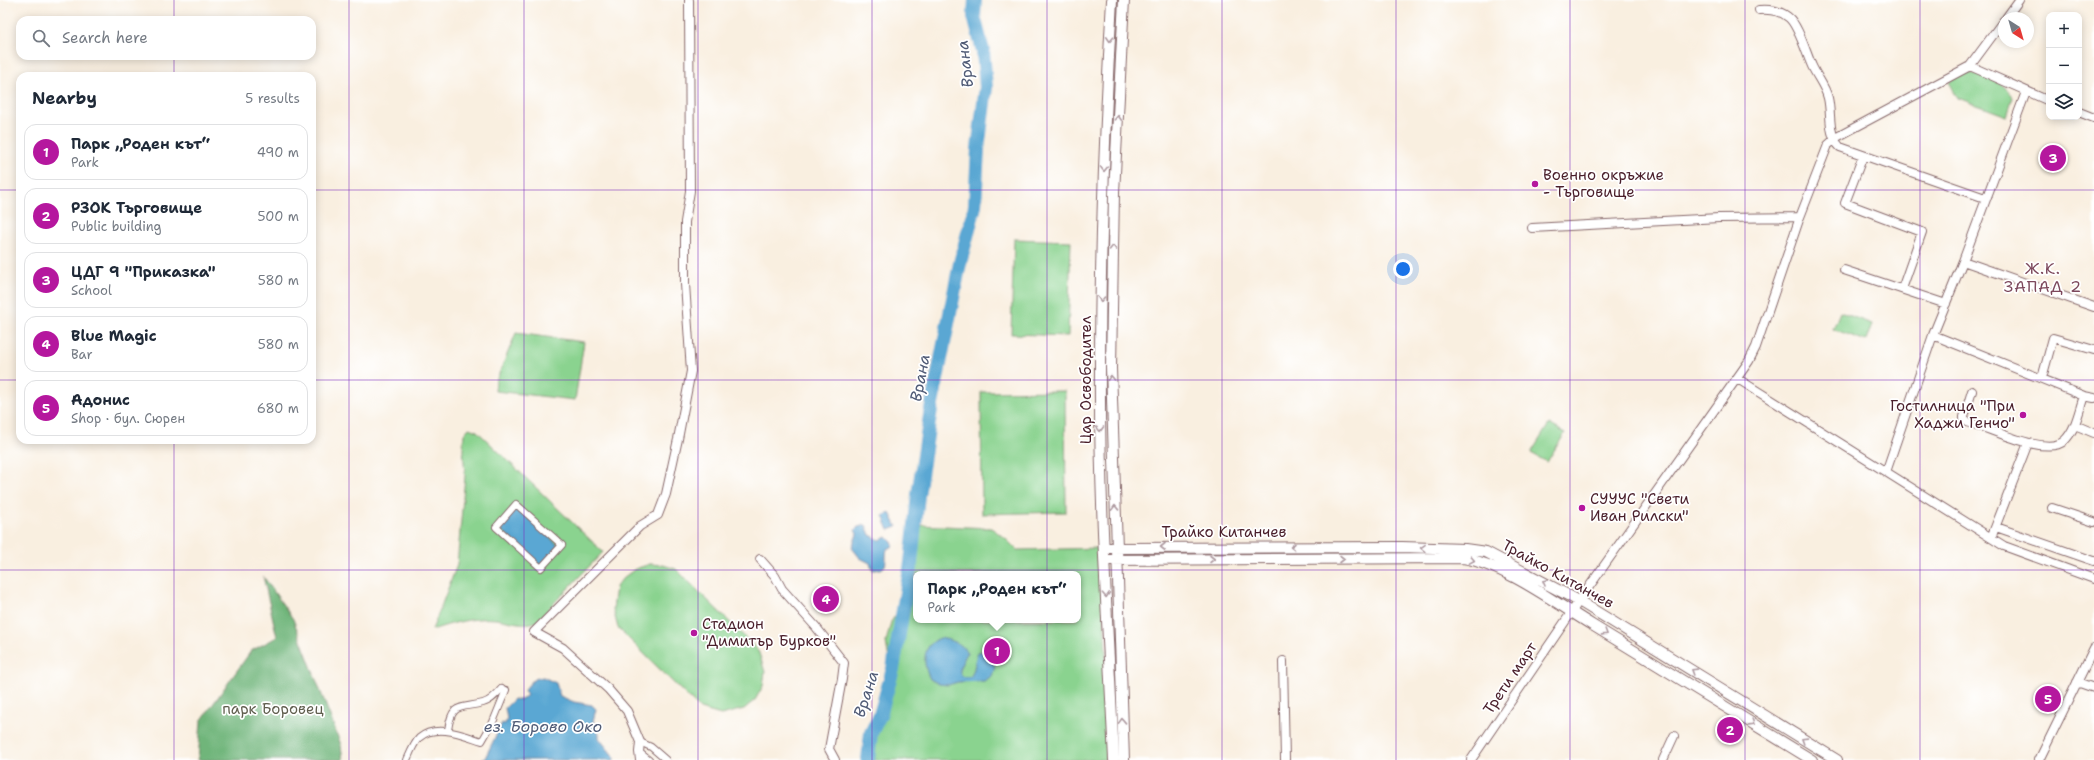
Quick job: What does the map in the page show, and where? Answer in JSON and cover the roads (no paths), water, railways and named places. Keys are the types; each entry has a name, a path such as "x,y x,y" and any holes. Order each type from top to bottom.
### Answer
{"street":[{"path":"643,757 640,742 627,711 608,689 563,648 534,632 640,526 658,515 669,479 691,371 685,284 685,222 690,191 689,0"},
{"name":"Цар Освободител","path":"1112,0 1104,155 1100,371 1104,548 1114,760"},
{"name":"Цар Освободител","path":"1124,0 1114,193 1111,360 1124,760"},
{"path":"2010,12 2019,0"},
{"path":"1759,10 1770,9 1781,12 1789,18 1795,28 1812,67 1825,87 1833,140 1840,147 1985,198"},
{"path":"1833,140 1970,66 1998,28"},
{"path":"1970,66 2046,100"},
{"path":"1886,472 1932,335 1963,261 1985,198 2026,92"},
{"path":"2082,113 2094,118"},
{"name":"Трети март","path":"1471,760 1579,601 1705,421 1738,379 1756,347 1800,217 1825,149 1833,140"},
{"path":"1863,156 1845,203 1922,232 1902,289"},
{"path":"1532,228 1712,218 1800,217"},
{"path":"1963,261 2094,307"},
{"path":"1844,270 1946,304"},
{"path":"1932,335 2084,396 2094,398"},
{"path":"2042,378 2053,338 2094,350"},
{"path":"1738,379 2004,546 2094,579"},
{"path":"1972,391 1964,420 2028,443 2052,446 2064,441 2075,425 2084,396"},
{"path":"2075,425 2094,433"},
{"path":"1991,538 2028,443"},
{"path":"516,504 562,546 541,568 496,527 516,504"},
{"path":"2052,508 2094,522"},
{"path":"1996,527 2094,561"},
{"name":"Трайко Китанчев","path":"1104,548 1402,547 1465,549 1486,552 1504,560 1579,601 1838,760"},
{"name":"Трайко Китанчев","path":"1105,560 1463,558 1494,566 1572,612 1812,760"},
{"path":"760,559 775,576 782,589 816,627 844,662 829,749 835,760"},
{"path":"2039,760 2094,648"},
{"path":"1283,661 1285,760"},
{"path":"2077,682 2094,688"},
{"path":"407,760 418,739 426,733 448,730 482,741 493,722 504,689 492,699 484,703 461,706 450,716 448,730"},
{"path":"1663,760 1674,736"},
{"path":"640,742 651,747 666,760"},
{"path":"643,757 651,747"}],"water":[{"path":"516,506 559,546 541,566 498,527"},
{"path":"890,513 897,527 889,530 883,516"},
{"path":"866,525 870,535 880,540 887,537 893,543 892,547 887,549 886,564 878,570 872,570 870,563 860,558 852,548 857,534 855,530 858,527"},
{"path":"940,638 955,642 965,649 967,653 960,667 960,673 964,677 970,677 978,652 984,651 990,655 995,667 992,676 984,681 958,682 948,685 939,684 930,679 927,673 925,656 930,645"},
{"name":"ез. Борово Око","path":"543,677 556,683 560,696 574,702 592,705 596,709 593,721 595,726 593,729 599,733 599,738 614,757 614,760 482,760 485,758 502,723 505,724 507,719 505,708 514,699 521,700 527,695 524,690 534,679"}],"waterway":[{"name":"Врана","path":"868,760 871,733 880,715 893,669 911,563 918,495 931,409 960,263 975,206 978,149 986,87 983,51 974,16 975,0"}],"place":[{"name":"ЦДГ 9 \"Приказка\"","path":"2053,158"},
{"name":"Военно окръжие - Търговище","path":"1535,184"},
{"name":"Гостилница \"При Хаджи Генчо\"","path":"2023,415"},
{"name":"СУУУС \"Свети Иван Рилски\"","path":"1582,508"},
{"name":"Blue Magic","path":"826,599"},
{"name":"Стадион \"Димитър Бурков\"","path":"694,633"},
{"name":"Парк „Роден кът“","path":"997,651"},
{"name":"Адонис","path":"2048,699"},
{"name":"РЗОК Търговище","path":"1730,730"}],"district":[{"name":"Ж.К. ЗАПАД 2","path":"2043,277"}],"park label":[{"name":"парк Боровец","path":"273,709"}]}
